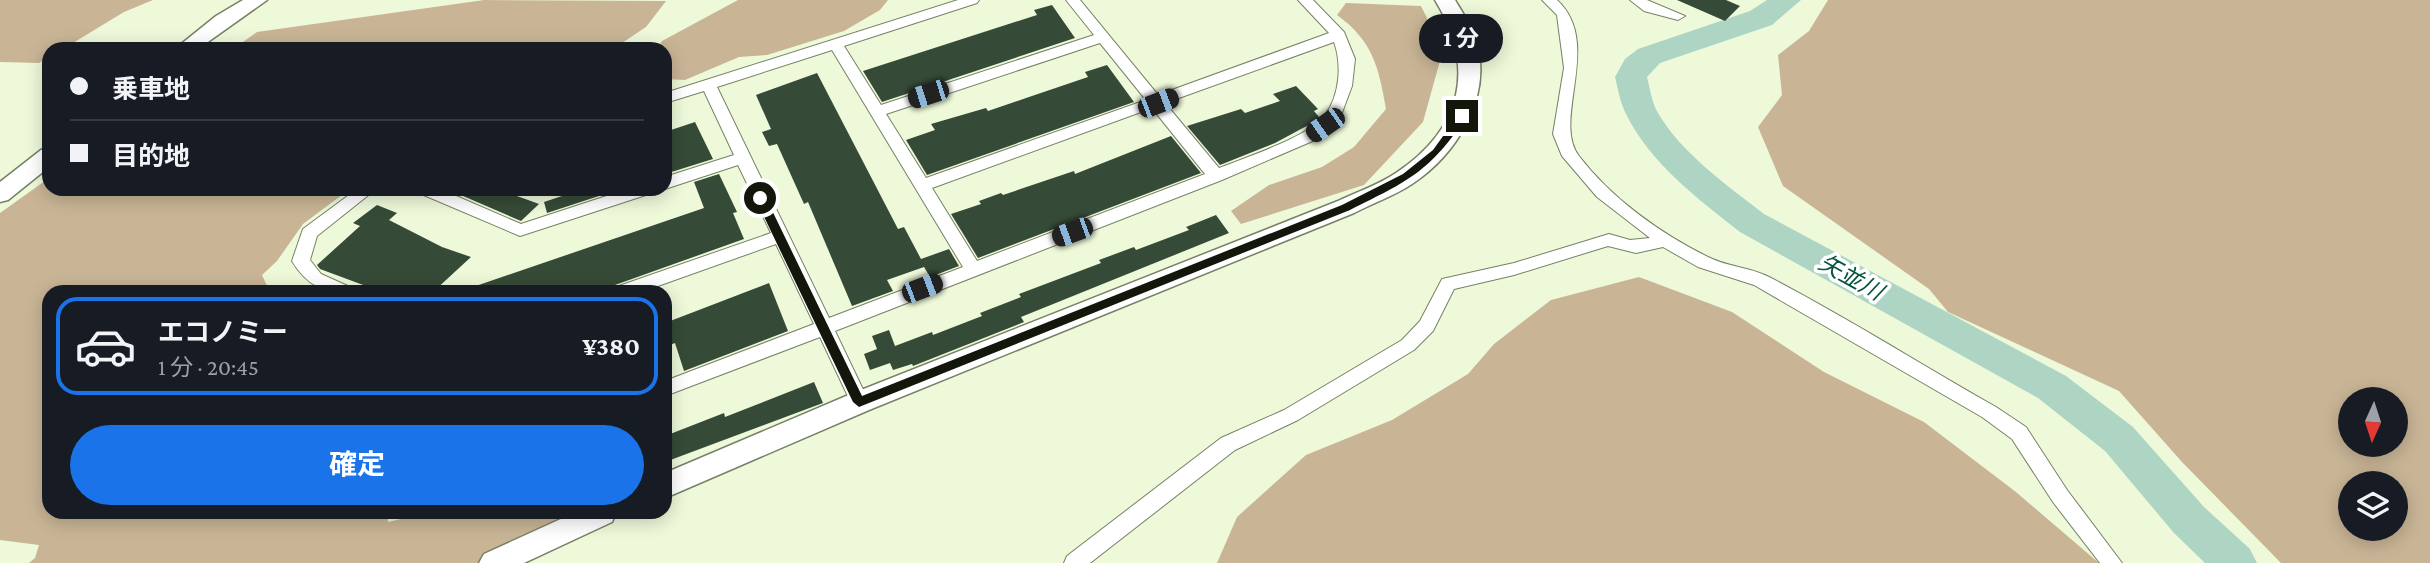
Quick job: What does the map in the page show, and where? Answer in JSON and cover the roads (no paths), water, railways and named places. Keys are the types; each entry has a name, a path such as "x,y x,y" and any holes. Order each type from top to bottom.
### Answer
{"street":[{"path":"194,42 223,20 257,0"},
{"path":"672,96 972,0"},
{"path":"1073,0 1216,176"},
{"path":"672,386 1216,176 1309,136 1332,118 1344,86 1348,59 1339,35 1305,0"},
{"path":"672,483 859,402 1346,207 1407,177 1437,152 1462,116 1471,75 1468,39 1445,0"},
{"path":"1549,0 1564,14 1571,68 1561,134 1570,156 1603,193 1663,239 1704,262 1760,279 1989,412 2019,433 2060,496 2112,563"},
{"path":"1637,0 1649,8 1678,16"},
{"path":"922,187 1339,35"},
{"path":"878,111 1102,37"},
{"path":"835,44 972,269"},
{"path":"708,84 859,402"},
{"path":"672,181 741,158"},
{"path":"0,194 42,161"},
{"path":"328,285 315,279 301,261 309,233 359,196"},
{"path":"441,196 520,230 624,196"},
{"path":"642,285 779,237"},
{"path":"1074,563 1228,444 1291,415 1408,345 1427,327 1448,284 1514,269 1609,240 1625,247 1648,247 1663,239"},
{"path":"494,563 538,540 588,519"}],"waterway":[{"name":"矢並川","path":"1786,0 1761,18 1649,56 1636,66 1631,77 1636,99 1655,133 1694,175 1752,223 2052,387 2119,439 2189,520 2235,563"}]}
